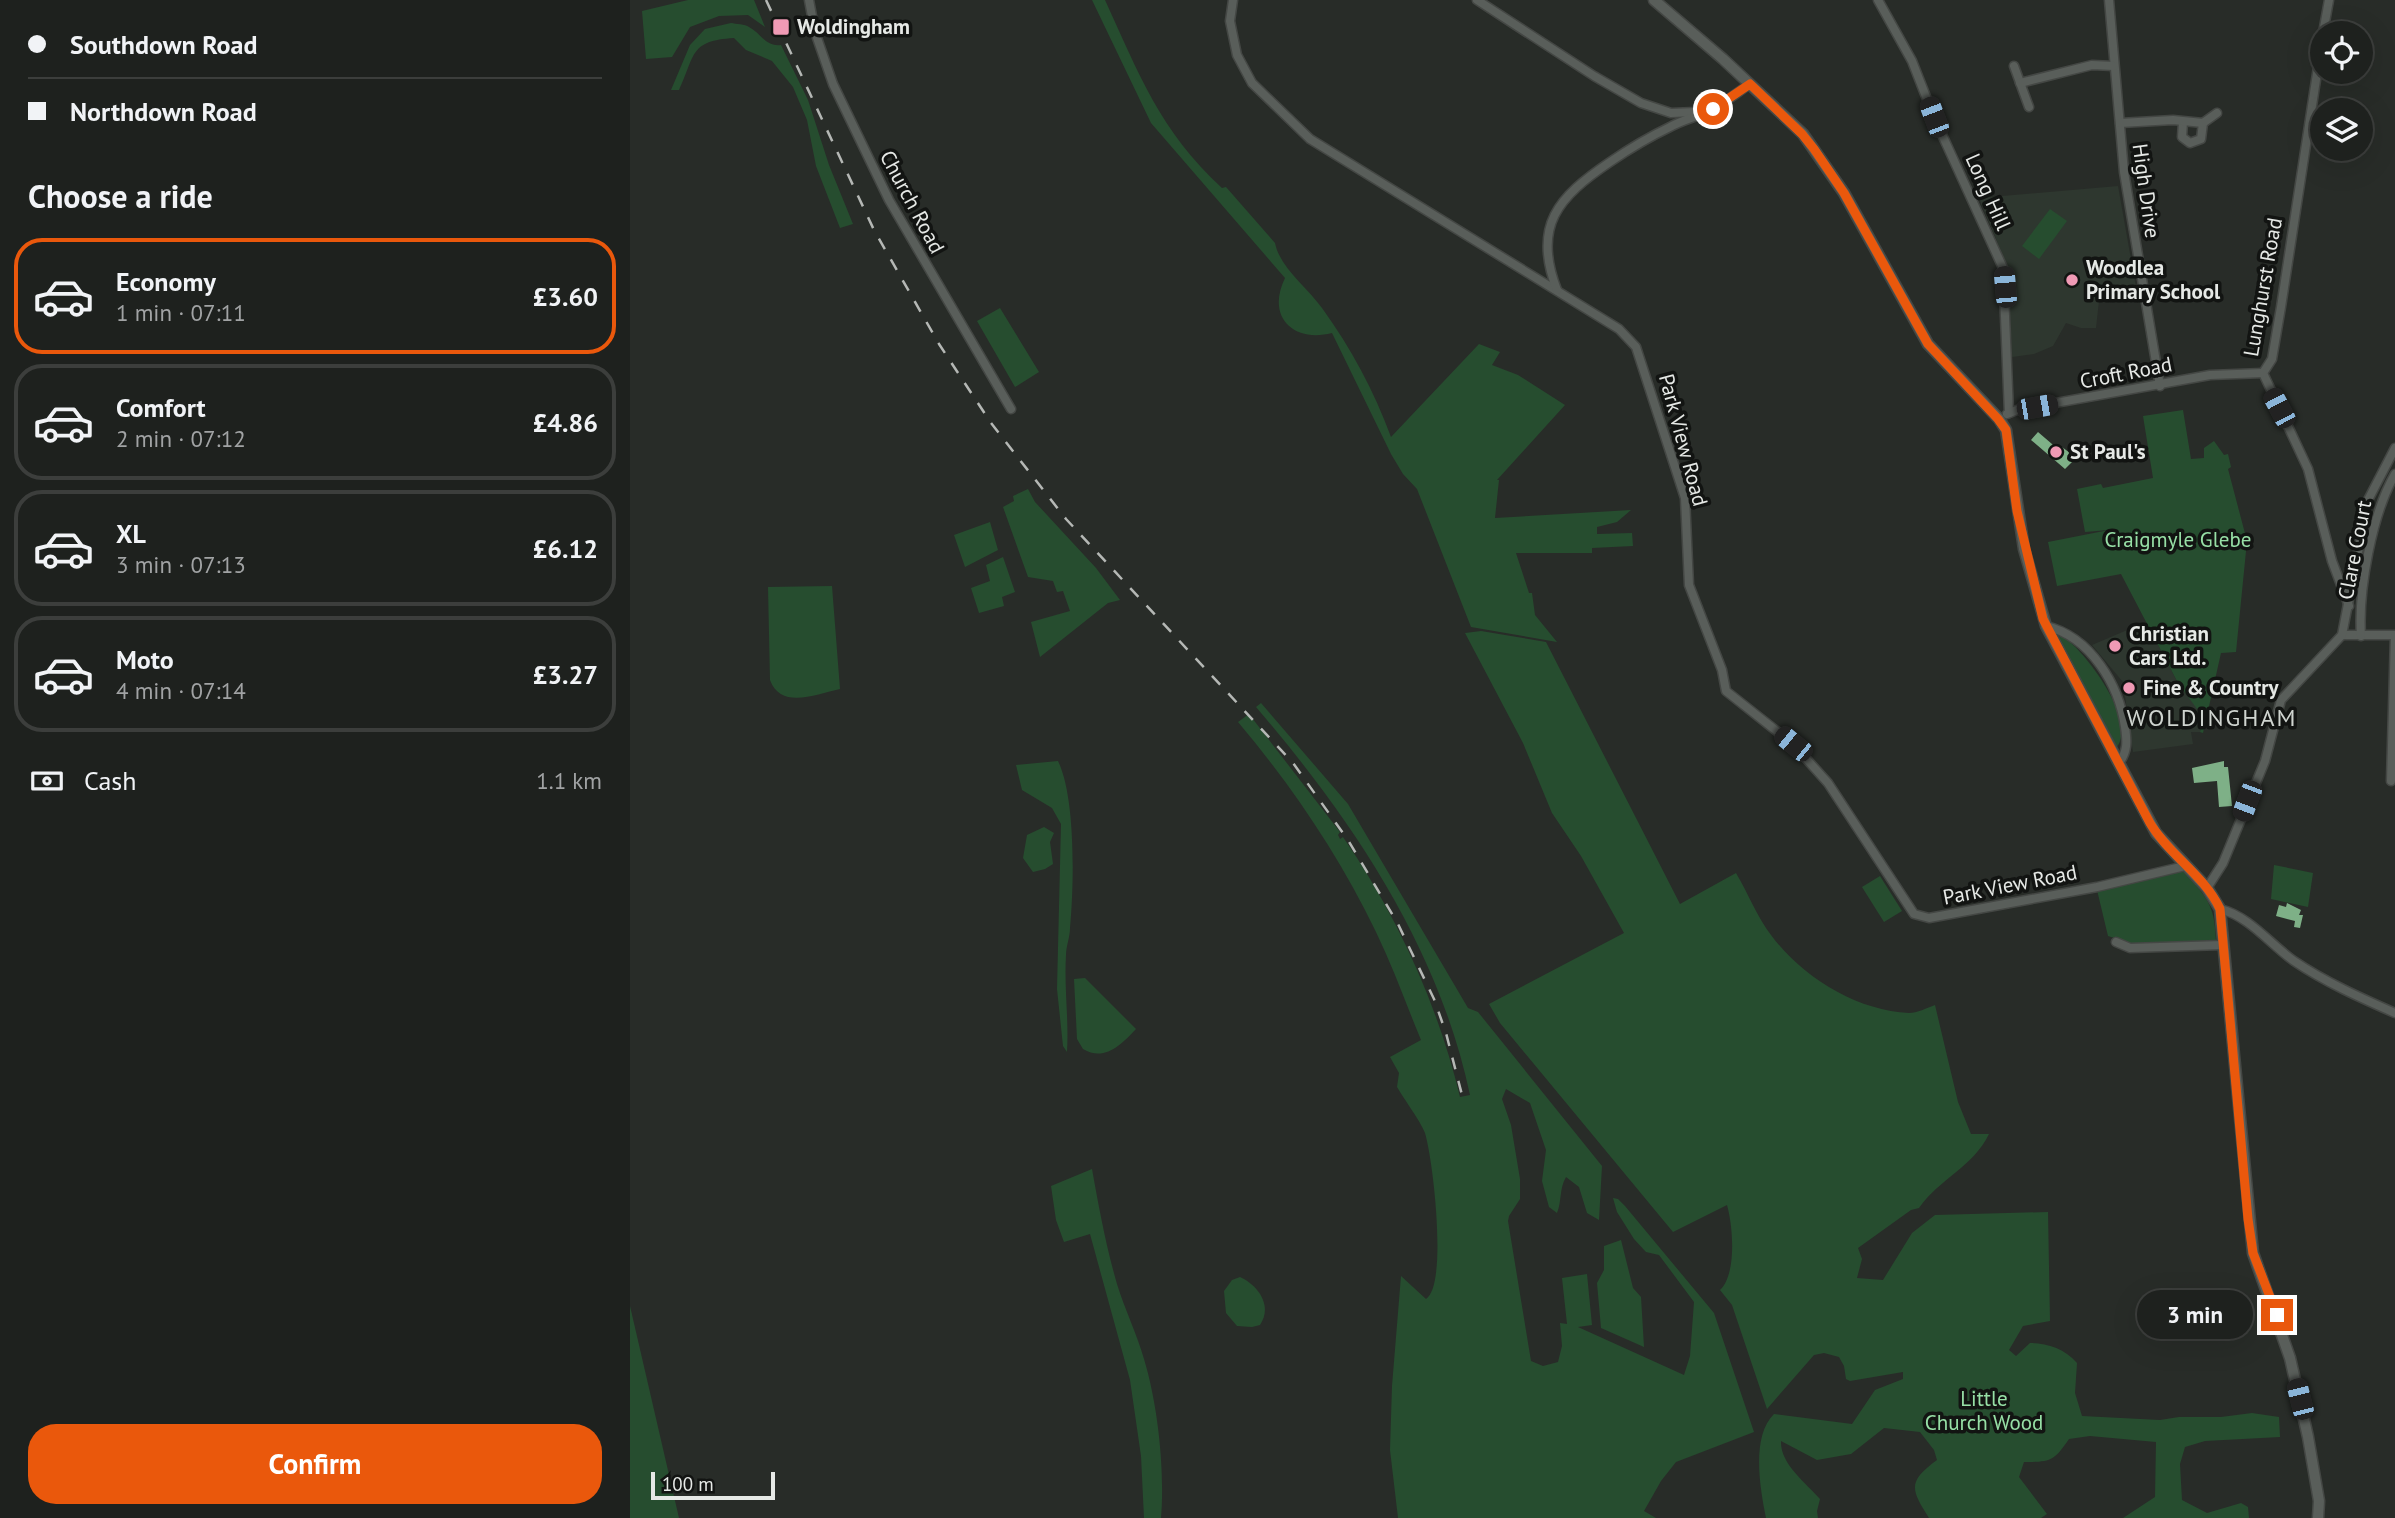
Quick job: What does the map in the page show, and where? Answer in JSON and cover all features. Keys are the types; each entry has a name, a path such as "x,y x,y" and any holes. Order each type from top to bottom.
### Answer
{"street":[{"name":"Church Road","path":"809,0 815,32 833,84 889,200 1011,409"},
{"name":"Park View Road","path":"1233,0 1230,21 1237,55 1252,83 1310,139 1629,337 1642,358 1685,498 1689,585 1722,670 1726,691 1793,744 1828,783 1914,914 1929,918 2097,887 2185,866"},
{"path":"1477,0 1594,76 1641,103 1671,113 1713,109"},
{"path":"1654,0 1750,84 1802,134 1844,193 1928,344 2006,430 2024,549 2046,626 2156,833 2207,888 2220,909 2221,945 2253,1253 2290,1358 2310,1448 2319,1501 2318,1518"},
{"name":"Long Hill","path":"1878,0 1912,61 1934,117 2003,268 2009,413"},
{"name":"High Drive","path":"2109,0 2124,172 2160,386"},
{"path":"2325,21 2329,0"},
{"path":"2020,83 2092,65 2114,66"},
{"path":"2014,66 2029,107"},
{"path":"1557,290 1548,268 1547,242 1557,210 1567,195 1579,183 1634,146 1672,125 1713,109 1750,84"},
{"name":"Lunghurst Road","path":"2315,84 2272,359 2263,373 2308,469 2332,561 2349,606"},
{"path":"2183,121 2182,137 2190,143 2201,139 2203,124 2217,113"},
{"path":"2120,123 2183,121 2203,124"},
{"name":"Croft Road","path":"1998,419 2009,413 2210,375 2263,373"},
{"path":"2207,888 2216,878 2223,863 2265,761 2281,700 2342,635 2368,500 2395,448"},
{"name":"Clare Court","path":"2361,636 2361,610 2376,516 2395,474"},
{"path":"2046,626 2067,634 2082,646 2113,683 2119,698 2127,740 2125,754 2119,763"},
{"path":"2342,635 2395,636 2391,780"},
{"path":"2220,909 2231,911 2305,968 2395,1013"},
{"path":"2116,942 2130,948 2221,945"}],"shaded area":[{"name":"Woodlea Primary School","path":"2118,186 2137,293 2099,301 2096,328 2081,328 2066,323 2053,346 2034,354 2012,357 2008,268 1979,198"},
{"path":"2146,622 2178,683 2197,708 2206,707 2200,732 2191,732 2193,744 2133,752 2123,682 2092,645"}],"green space":[{"path":"688,0 754,0 765,27 748,15 719,16 690,27 672,57 646,59 642,11"},
{"path":"1092,0 1105,0 1153,100 1182,145 1222,188 1226,187 1275,243 1282,261 1333,323 1369,387 1391,437 1479,344 1500,352 1492,365 1518,375 1565,405 1497,480 1495,518 1631,510 1617,522 1597,527 1597,534 1632,533 1633,546 1592,548 1592,553 1516,553 1529,593 1532,593 1535,615 1557,642 1471,627 1417,489 1403,474 1391,454 1332,333 1306,334 1287,324 1281,315 1279,304 1285,278 1151,123"},
{"path":"731,23 747,26 767,42 781,45 808,100 829,165 853,224 840,228 816,166 807,120 793,87 772,61 746,50 734,38 709,42 696,52 679,90 671,90 690,45 705,29"},
{"path":"2050,209 2067,221 2039,259 2022,246"},
{"path":"1000,308 1039,372 1015,387 977,321"},
{"name":"Craigmyle Glebe","path":"2183,410 2191,459 2204,458 2204,448 2214,441 2224,455 2228,454 2231,467 2228,469 2247,541 2236,652 2221,653 2203,733 2200,732 2206,708 2197,709 2178,683 2121,574 2057,586 2048,542 2109,530 2085,532 2077,489 2101,484 2103,488 2153,478 2143,416"},
{"path":"1028,489 1035,502 1096,568 1120,600 1108,603 1040,657 1031,622 1070,611 1063,591 1057,592 1053,581 1028,577 1003,507 1014,501 1013,496"},
{"path":"990,522 998,550 965,567 954,535"},
{"path":"1003,557 1015,592 1002,597 1004,606 979,613 971,588 990,581 986,565"},
{"path":"832,586 840,689 800,698 782,695 770,680 768,587"},
{"name":"Little Church Wood","path":"1481,631 1546,642 1680,904 1736,873 1771,935 1798,965 1815,978 1851,999 1889,1011 1912,1013 1935,1005 1958,1102 1971,1134 1989,1134 1974,1155 1919,1208 1911,1210 1858,1248 1862,1259 1857,1278 1883,1280 1912,1233 1935,1215 2048,1212 2050,1321 2023,1326 2009,1350 2016,1356 2030,1343 2036,1343 2055,1348 2072,1358 2077,1363 2075,1393 2082,1416 2160,1420 2252,1413 2279,1417 2280,1437 2205,1441 2185,1447 2180,1464 2182,1500 2207,1513 2241,1503 2248,1507 2249,1518 2123,1518 2155,1497 2156,1442 2090,1436 2069,1439 2051,1459 2024,1462 2019,1477 2047,1514 2041,1518 1929,1518 1918,1500 1915,1486 1921,1474 1937,1460 1934,1450 1920,1432 1884,1428 1851,1454 1817,1460 1781,1441 1789,1465 1820,1499 1818,1518 1766,1518 1761,1493 1760,1449 1762,1435 1774,1414 1852,1424 1875,1390 1903,1379 1903,1372 1850,1381 1846,1379 1839,1357 1824,1353 1814,1355 1767,1409 1732,1305 1720,1290 1729,1273 1731,1262 1732,1237 1727,1205 1673,1232 1500,1023 1489,1004 1624,933 1581,856 1552,813 1523,743 1465,633"},
{"path":"2061,635 2083,655 2106,686 2120,720 2121,735 2117,747 2058,636"},
{"path":"1261,703 1348,804 1468,1008 1478,1012 1602,1166 1599,1220 1587,1213 1579,1187 1566,1177 1557,1213 1549,1207 1542,1181 1546,1150 1530,1103 1506,1089 1502,1099 1511,1125 1520,1179 1520,1199 1508,1221 1531,1361 1543,1366 1558,1362 1562,1346 1560,1323 1567,1324 1562,1278 1587,1274 1592,1325 1578,1327 1684,1375 1690,1356 1694,1302 1659,1255 1646,1252 1634,1239 1617,1212 1613,1198 1625,1206 1714,1313 1754,1432 1676,1462 1661,1481 1644,1511 1656,1518 1398,1518 1390,1450 1401,1276 1426,1299 1433,1289 1436,1271 1437,1220 1432,1168 1425,1133 1397,1087 1399,1073 1390,1057 1421,1040 1382,945 1331,849 1277,771 1238,722 1249,714 1340,832 1340,839 1343,837 1381,898 1428,995 1460,1097 1470,1095 1456,1041 1437,988 1414,937 1358,840 1326,794 1256,707"},
{"path":"1058,761 1068,797 1073,866 1070,931 1066,952 1067,1052 1063,1046 1057,989 1061,824 1052,808 1022,790 1016,765"},
{"path":"1044,827 1054,833 1050,842 1053,864 1033,872 1023,858 1027,835"},
{"path":"2274,865 2313,873 2308,907 2271,899"},
{"path":"2183,871 2208,902 2214,919 2216,941 2133,944 2108,936 2097,890"},
{"path":"1880,876 1902,911 1884,922 1862,887"},
{"path":"1085,978 1136,1029 1118,1046 1105,1053 1091,1053 1083,1049 1077,1039 1074,979"},
{"path":"1092,1169 1113,1270 1141,1350 1157,1417 1161,1459 1161,1518 1144,1518 1141,1456 1130,1380 1090,1234 1064,1242 1056,1220 1051,1186"},
{"path":"1621,1240 1633,1288 1641,1297 1644,1347 1601,1328 1597,1283 1604,1270 1604,1246"},
{"path":"1240,1277 1253,1285 1262,1297 1265,1311 1260,1325 1237,1326 1226,1313 1224,1291 1232,1280"},
{"path":"630,1306 679,1518 630,1518"}],"building":[{"name":"St Paul's","path":"2038,432 2059,450 2062,447 2070,453 2067,456 2073,461 2065,469 2031,440"},
{"path":"2224,761 2224,767 2228,767 2232,806 2219,807 2217,781 2194,783 2192,768"},
{"path":"2287,903 2301,910 2299,915 2303,915 2300,928 2294,927 2295,921 2276,916 2279,905 2286,907"}],"railway":[{"path":"766,0 874,230 939,344 991,423 1066,519 1293,763 1348,840 1398,924 1434,999 1462,1095"}],"place":[{"name":"Woldingham","path":"781,27"},
{"name":"Woodlea Primary School","path":"2072,280"},
{"name":"St Paul's","path":"2056,452"},
{"name":"Christian Cars Ltd.","path":"2115,646"},
{"name":"Fine & Country","path":"2129,688"}],"district":[{"name":"WOLDINGHAM","path":"2212,718"}],"route":[{"path":"1713,109 1750,84 1802,134 1844,193 1928,344 2006,430 2024,549 2043,619 2156,833 2207,888 2220,909 2221,945 2248,1219 2253,1253 2277,1315"}]}
